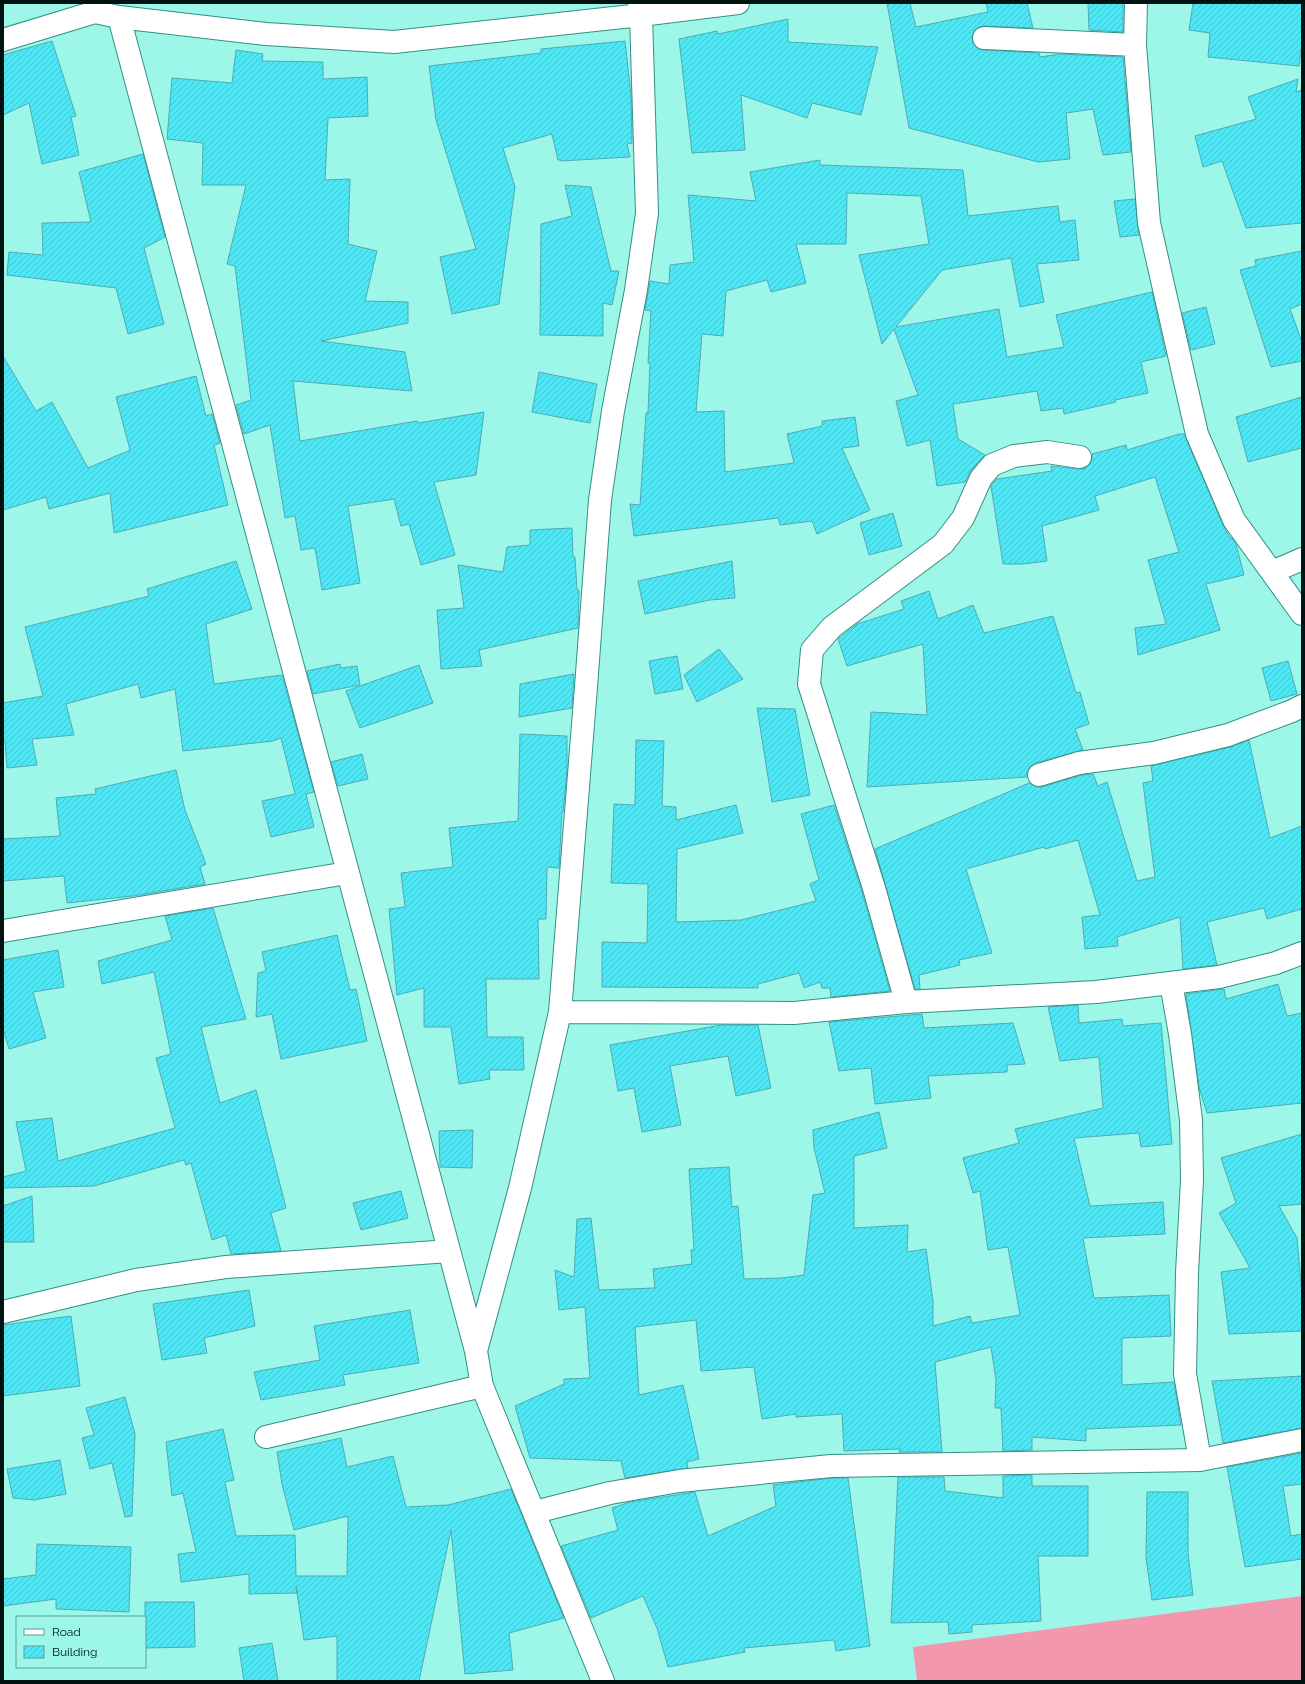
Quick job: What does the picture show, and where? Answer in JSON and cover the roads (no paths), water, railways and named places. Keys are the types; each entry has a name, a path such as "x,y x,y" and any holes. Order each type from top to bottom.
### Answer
{"street":[{"path":"3,40 95,7 120,17 266,34 394,42 640,9 738,3"},
{"path":"1136,3 1135,45 1149,223 1197,434 1234,520 1302,614"},
{"path":"476,1351 520,1188 560,1012 586,695 600,500 614,411 636,290 647,213 640,9"},
{"path":"120,17 476,1351 482,1386 535,1512 603,1681"},
{"path":"984,38 1135,45"},
{"path":"906,1002 874,888 809,684 812,650 832,627 943,544 964,518 981,478 992,465 1014,456 1047,452 1080,457"},
{"path":"1272,572 1302,559"},
{"path":"1039,775 1079,763 1154,753 1228,735 1302,706"},
{"path":"3,931 347,872"},
{"path":"560,1012 794,1013 906,1002 1096,992 1219,977 1276,963 1302,953"},
{"path":"1171,984 1180,1034 1191,1120 1192,1180 1187,1273 1185,1374 1200,1460"},
{"path":"3,1312 136,1280 218,1268 449,1251"},
{"path":"266,1437 482,1386"},
{"path":"535,1512 610,1493 679,1480 831,1466 1200,1460 1302,1440"}]}
